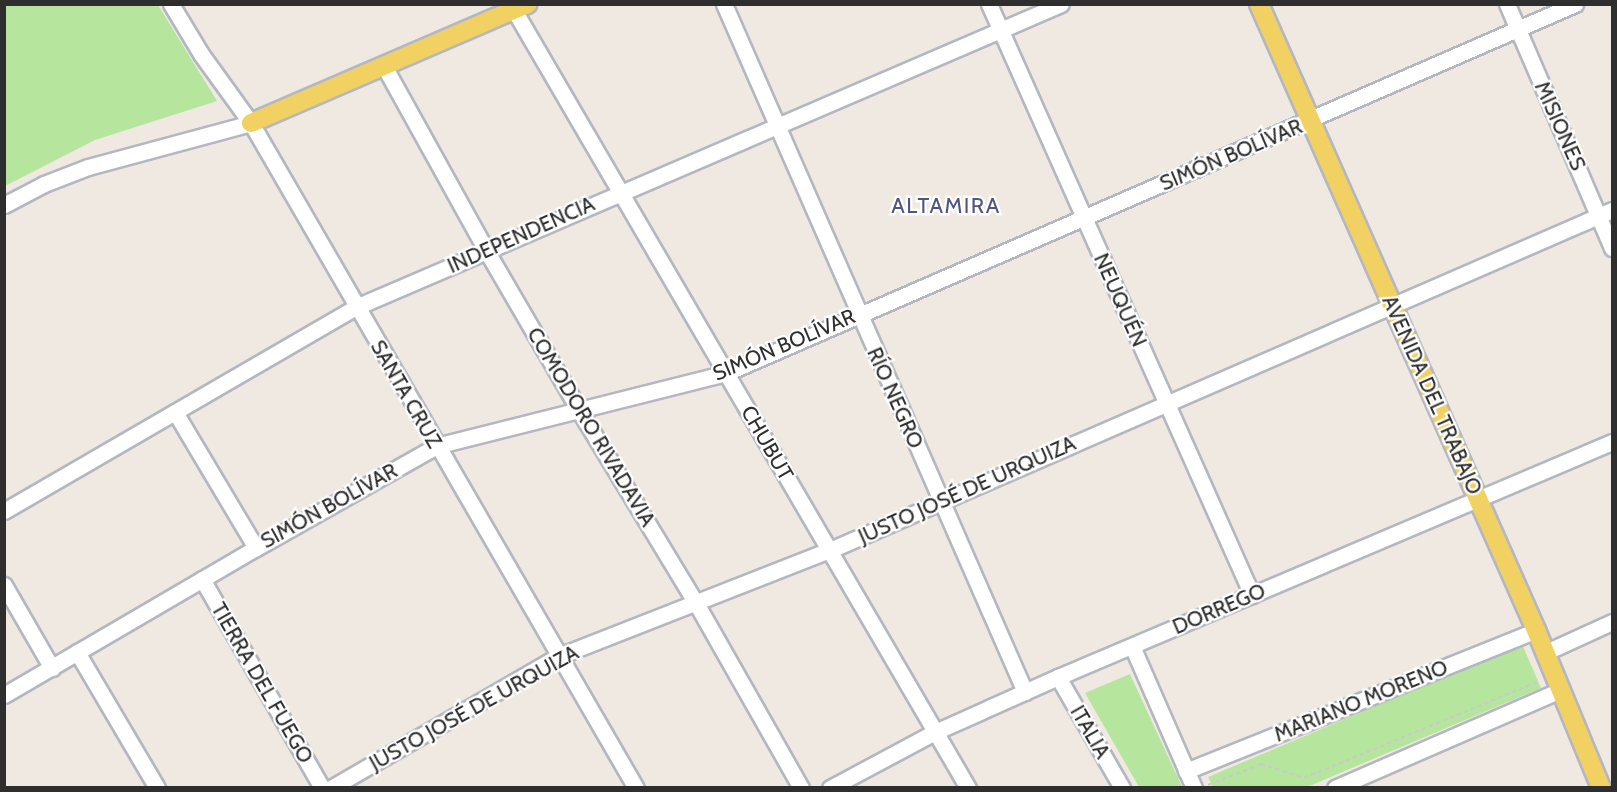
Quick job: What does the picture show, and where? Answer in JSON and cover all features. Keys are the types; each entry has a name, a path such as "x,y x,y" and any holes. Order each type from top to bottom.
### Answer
{"main road":[{"name":"AVENIDA DEL TRABAJO","path":"1259,4 1536,630 1601,788"},
{"path":"251,123 518,6"}],"street":[{"name":"SANTA CRUZ","path":"171,4 201,54 251,123 636,788"},
{"name":"RÍO NEGRO","path":"724,4 1024,692"},
{"name":"NEUQUÉN","path":"989,4 1252,595"},
{"name":"INDEPENDENCIA","path":"4,511 356,307 620,192 778,128 1061,4"},
{"name":"MISIONES","path":"1507,4 1605,213 1612,248"},
{"name":"SIMÓN BOLÍVAR","path":"4,695 436,446 726,373 1083,217 1312,121 1575,4"},
{"name":"CHUBUT","path":"518,6 620,192 968,788"},
{"name":"COMODORO RIVADAVIA","path":"384,66 486,250 579,410 696,603 801,788"},
{"path":"4,204 44,184 88,167 251,123"},
{"name":"JUSTO JOSÉ DE URQUIZA","path":"332,788 560,656 830,550 1605,213"},
{"path":"175,412 256,548"},
{"name":"DORREGO","path":"831,788 936,732 1024,692 1478,501 1612,442"},
{"name":"TIERRA DEL FUEGO","path":"202,579 322,788"},
{"path":"4,585 52,668"},
{"path":"1544,653 1612,622"},
{"name":"MARIANO MORENO","path":"1186,771 1536,630"},
{"path":"1132,646 1194,788"},
{"path":"77,652 157,788"},
{"name":"ITALIA","path":"1058,677 1122,788"},
{"path":"1335,788 1557,683"}],"path":[{"path":"1202,788 1261,764 1304,778 1557,683"}],"green space":[{"path":"5,4 158,5 217,101 95,140 5,186"},
{"path":"1522,644 1541,688 1307,787 1213,787 1208,777"},
{"path":"1130,674 1182,787 1139,787 1085,693"}],"district":[{"name":"ALTAMIRA","path":"946,206"}]}
